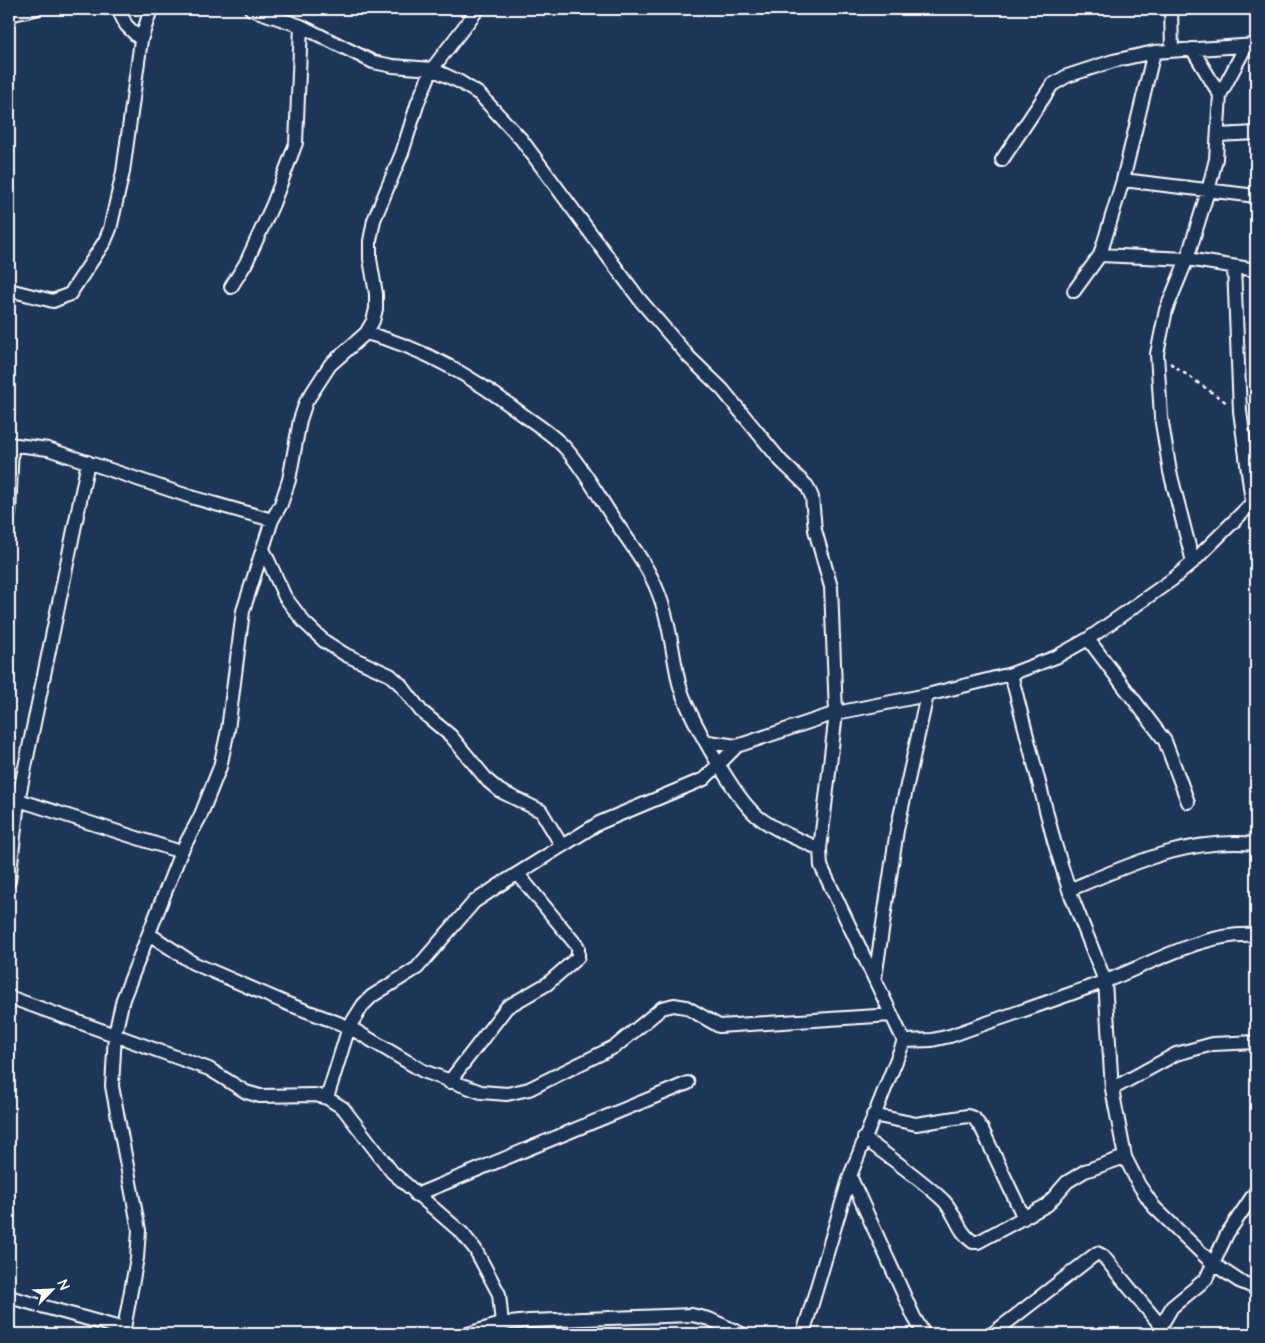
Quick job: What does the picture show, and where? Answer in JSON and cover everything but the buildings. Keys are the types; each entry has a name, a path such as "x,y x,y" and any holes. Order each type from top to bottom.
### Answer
{"street":[{"path":"9,15 36,9"},
{"path":"118,9 126,25 140,40"},
{"path":"9,290 53,301 61,300 70,294 105,241 110,229 123,172 140,40 151,9"},
{"path":"251,9 301,26 374,62 393,66 432,69 460,82 479,94 521,139 640,300 689,357 722,389 781,461 807,486 812,497 814,530 831,587 836,713 820,849 821,866 826,881 844,914 904,1041 873,1114 850,1176 803,1334"},
{"path":"9,1298 123,1332 137,1258 139,1230 112,1086 115,1034 123,999 181,852 200,817 220,766 228,730 243,611 264,551 272,520 281,504 289,480 300,420 306,402 330,365 366,333 376,309 370,259 370,241 374,220 402,153 418,102 432,69 478,9"},
{"path":"1171,9 1172,50"},
{"path":"231,287 246,263 273,204 296,143 301,26"},
{"path":"1002,160 1052,86 1074,73 1113,61 1154,52 1251,46"},
{"path":"1193,562 1170,472 1161,417 1156,354 1166,310 1187,259 1216,159 1220,95 1251,46"},
{"path":"1192,49 1220,95"},
{"path":"1074,291 1100,255 1122,180 1154,52"},
{"path":"1218,135 1256,133"},
{"path":"1122,180 1256,196"},
{"path":"1100,255 1187,259 1256,270"},
{"path":"327,1098 349,1027 363,1005 372,996 417,968 474,902 599,822 704,779 737,746 836,713 927,695 1011,674 1056,657 1088,639 1193,562 1254,500 1240,411 1234,267"},
{"path":"366,333 400,342 470,378 523,414 565,448 639,557 657,590 669,624 680,684 691,715 730,783 755,814 775,828 820,849"},
{"path":"9,515 10,444 48,449 191,497 272,520"},
{"path":"9,881 13,799 88,462"},
{"path":"264,551 285,597 304,622 324,641 390,675 401,685 421,711 451,736 488,781 500,791 541,811 562,846"},
{"path":"1088,639 1164,741 1188,802"},
{"path":"1011,674 1051,831 1069,890 1105,981 1112,1089 1125,1157 1139,1185 1154,1208 1212,1263 1239,1281 1256,1288"},
{"path":"875,978 897,830 927,695"},
{"path":"708,742 737,746"},
{"path":"704,779 730,783"},
{"path":"13,799 181,852"},
{"path":"1069,890 1169,850 1232,842 1256,844"},
{"path":"449,1082 507,1007 541,989 578,958 578,948 518,874"},
{"path":"149,934 193,963 288,1004 349,1027 423,1071 481,1092 506,1094 529,1089 616,1046 662,1008 674,1005 686,1007 719,1026 892,1015"},
{"path":"904,1041 932,1040 950,1036 1105,981 1179,951 1212,940 1246,934 1256,935"},
{"path":"9,997 209,1069 246,1092 260,1096 315,1095 327,1098 343,1108 392,1172 416,1195 462,1233 475,1249 499,1294 502,1308 502,1329"},
{"path":"1112,1089 1176,1054 1213,1044 1256,1042"},
{"path":"416,1195 688,1083"},
{"path":"873,1114 916,1124 968,1116 974,1118 982,1129 1024,1218"},
{"path":"864,1138 945,1203 956,1217 963,1233 973,1242 978,1242 1047,1205 1067,1182 1085,1171 1125,1157"},
{"path":"850,1176 914,1317 924,1334"},
{"path":"992,1334 1097,1253 1103,1256 1160,1330 1179,1300 1203,1282 1227,1234 1256,1192"},
{"path":"468,1334 502,1329 692,1315 710,1319 742,1334"}],"path":[{"path":"1156,354 1187,374 1218,398 1240,411"}]}
